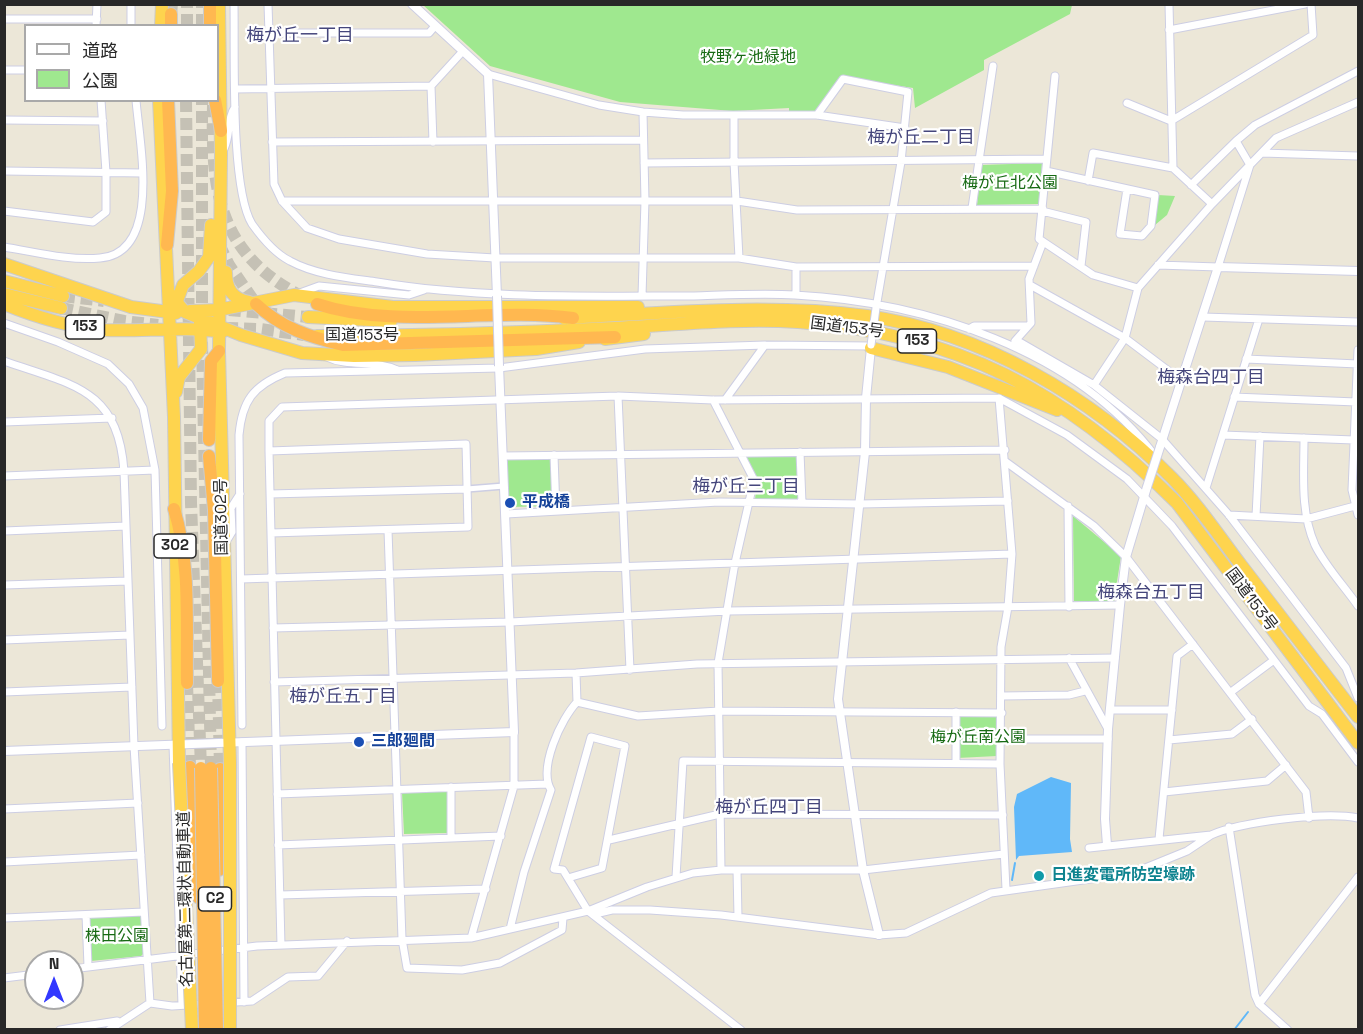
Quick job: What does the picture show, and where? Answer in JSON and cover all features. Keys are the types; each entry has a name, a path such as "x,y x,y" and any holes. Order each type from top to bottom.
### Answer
{"highway":[{"path":"210,4 210,24"},
{"name":"国道302号","path":"192,1029 205,766 229,743 218,336 221,157 219,4"},
{"name":"国道302号","path":"159,102 169,292 176,309 170,328 174,417 175,745 205,766 230,1029"},
{"path":"167,245 172,191 168,102"},
{"path":"215,102 221,131"},
{"name":"302","path":"176,309 183,285 199,271 208,257 214,184 221,157"},
{"name":"302","path":"219,191 225,209 227,286 234,297 253,303"},
{"name":"153","path":"4,264 131,307 218,310 294,295 393,307 669,307 704,310"},
{"name":"153","path":"4,281 62,302 4,294"},
{"path":"253,303 288,328 309,337 343,345 615,337"},
{"name":"153","path":"4,304 59,323 78,327 119,330 201,324"},
{"path":"317,304 345,310 402,316 546,314 573,318"},
{"name":"153","path":"176,309 218,336 241,335 290,350 321,355 354,356 536,349 615,337 674,332 707,324"},
{"path":"201,324 218,310"},
{"name":"国道153号","path":"308,317 364,321 456,322 704,310 789,310 868,316 948,337 1007,360 1050,384 1117,430 1173,480 1359,717"},
{"name":"国道153号","path":"309,336 424,336 739,321 797,322 875,330 926,343 1007,374 1084,420 1143,469 1177,503 1343,732 1359,743"},
{"name":"302","path":"174,417 179,377 201,350 201,324"},
{"path":"209,440 211,361 218,336"},
{"path":"871,346 948,367 1084,420"},
{"path":"209,455 214,510 218,681"},
{"path":"174,509 180,529 184,568 187,683"},
{"name":"名古屋第二環状自動車道","path":"205,766 215,931 217,1029"},
{"name":"名古屋第二環状自動車道","path":"205,766 205,1029"}],"street":[{"path":"4,19 97,22 97,4"},
{"path":"131,4 131,24"},
{"path":"234,4 235,107 244,206 261,237 279,254 303,267 340,276 426,290 497,294 642,296 796,295 876,306 969,329 1014,343 1094,385 1161,443 1206,488 1346,668 1359,698"},
{"path":"268,4 274,184 282,201 307,228 339,239 427,254 495,258 739,258 796,267 1034,266"},
{"path":"412,4 488,74 599,105 643,112 734,116 817,116 905,128"},
{"path":"1169,4 1173,168"},
{"path":"1169,30 1305,4"},
{"path":"1172,121 1313,35 1311,4"},
{"path":"268,33 429,33 435,26"},
{"path":"433,142 431,86 463,51"},
{"path":"972,208 993,66"},
{"path":"4,70 24,70"},
{"path":"1191,185 1255,124 1359,70"},
{"path":"471,938 514,786 512,675 488,74"},
{"path":"1055,76 1039,239 1093,275 1138,288"},
{"path":"817,116 843,79 908,92 901,162 871,346 866,399 865,452 842,662 839,712 863,870 879,934"},
{"path":"235,89 431,86"},
{"path":"4,211 93,222 106,212 101,102"},
{"path":"4,247 85,258 103,258 123,248 135,236 141,219 142,173 136,102"},
{"path":"1094,385 1125,338 1138,288 1212,204 1276,138 1359,102"},
{"path":"1127,103 1172,121"},
{"path":"221,157 230,136 230,114 235,107"},
{"path":"642,296 645,201 643,112"},
{"path":"734,116 739,258"},
{"path":"4,120 103,121"},
{"path":"272,142 643,140"},
{"path":"1107,845 1105,819 1108,729 1126,557 1250,165 1236,141"},
{"path":"1088,181 1093,153 1173,168 1212,204"},
{"path":"1262,153 1359,156"},
{"path":"644,163 1046,159"},
{"path":"4,171 142,173"},
{"path":"1046,171 1155,195 1151,226 1142,236 1120,234 1127,189"},
{"path":"282,201 737,201 797,210 972,208 1042,210 1086,222 1080,266"},
{"path":"1014,343 1031,323 1029,279 1042,242"},
{"path":"1158,264 1359,271"},
{"path":"796,267 796,295"},
{"path":"1030,285 1125,338 1182,381"},
{"path":"294,295 320,286 410,295 426,290"},
{"path":"1203,317 1359,322"},
{"path":"1206,488 1259,319"},
{"path":"4,323 58,342 108,364 129,384 143,408 148,424 155,470 162,726"},
{"path":"969,329 974,326 1027,327"},
{"path":"1014,343 1053,368 1124,420 1146,443 1173,480"},
{"path":"242,725 241,415 253,394 266,381 285,373 499,367 645,349 765,345 871,346"},
{"path":"725,400 765,345"},
{"path":"1359,350 1354,440 1355,506 1359,515"},
{"path":"321,355 341,364 387,365 399,371"},
{"path":"1246,359 1358,364"},
{"path":"4,361 75,386 105,408 118,432 124,471 134,746 150,1003"},
{"path":"618,396 630,670"},
{"path":"281,945 268,452 269,421 282,407 618,396 713,400 999,398 1067,435 1146,491 1309,706 1343,732 1359,762"},
{"path":"1234,397 1356,402"},
{"path":"999,398 1012,554 1008,607 1001,647 1000,764 1006,889"},
{"path":"713,400 754,480 735,563 718,663 722,870"},
{"path":"4,422 112,418"},
{"path":"1223,435 1354,440"},
{"path":"1256,516 1260,436"},
{"path":"1304,438 1303,496 1306,519 1316,547 1359,606"},
{"path":"268,452 466,444 468,527 271,533"},
{"path":"503,456 1005,450"},
{"path":"800,452 802,503"},
{"path":"554,455 556,511"},
{"path":"1006,462 1068,506 1126,557 1306,792 1309,818"},
{"path":"4,476 155,470"},
{"path":"270,495 505,486"},
{"path":"223,548 232,532 231,508 240,495"},
{"path":"506,514 749,502 860,504 1008,501"},
{"path":"1068,506 1069,607"},
{"path":"1228,515 1306,519 1355,506"},
{"path":"4,531 126,526"},
{"path":"388,530 402,939 407,968 462,969 500,963 562,930 563,918"},
{"path":"242,579 1012,554"},
{"path":"4,585 128,581"},
{"path":"273,628 510,622 728,611 1120,605"},
{"path":"4,640 130,635"},
{"path":"1159,839 1177,656 1193,644"},
{"path":"1069,658 1085,691 1108,729"},
{"path":"274,682 576,673 718,663 1115,658"},
{"path":"1231,692 1274,660"},
{"path":"510,929 524,872 551,790 547,784 548,767 561,723 578,702 576,673"},
{"path":"4,692 132,687"},
{"path":"1002,696 1069,695 1085,691"},
{"path":"578,702 638,716 719,711 1002,713"},
{"path":"1110,710 1172,710"},
{"path":"956,712 957,763"},
{"path":"1169,740 1232,734 1252,719"},
{"path":"4,751 514,732"},
{"path":"568,878 602,868 625,746 591,737 554,869 563,870 568,878 592,913 741,1029"},
{"path":"1001,739 1108,740"},
{"path":"242,742 244,1002"},
{"path":"175,745 182,1005"},
{"path":"676,877 683,761 1000,764"},
{"path":"1164,792 1267,781 1286,765"},
{"path":"277,794 547,784"},
{"path":"451,787 451,838"},
{"path":"4,809 138,803"},
{"path":"609,840 720,814 1003,815"},
{"path":"84,967 281,945 471,938 612,910 650,910 738,917 879,934 906,933 970,902 1006,889 1133,873 1187,851 1211,835 1229,827 1347,815 1359,818"},
{"path":"1229,827 1255,995 1259,1004 1288,1029"},
{"path":"1089,848 1211,835"},
{"path":"279,845 501,836"},
{"path":"592,913 676,877 722,870 863,870 1004,854"},
{"path":"4,862 141,855"},
{"path":"737,870 738,917"},
{"path":"1259,1004 1359,877"},
{"path":"280,896 486,889"},
{"path":"4,918 144,912"},
{"path":"86,915 88,966"},
{"path":"109,1029 150,1003 182,1005 252,1001 288,977 318,976 347,941"},
{"path":"4,978 24,976"},
{"path":"60,1029 119,1021"}],"green space":[{"name":"牧野ヶ池緑地","path":"423,5 1072,5 1070,14 984,60 984,70 915,108 913,88 842,77 815,112 789,113 789,108 733,111 620,102 490,66"},
{"name":"梅が丘北公園","path":"1042,163 1039,204 977,205 981,165"},
{"path":"1158,195 1175,196 1167,215 1155,225"},
{"path":"745,453 799,454 800,501 755,500 757,480"},
{"path":"552,457 554,506 509,507 507,458"},
{"path":"1073,516 1121,556 1114,601 1074,601"},
{"name":"梅が丘南公園","path":"962,715 996,716 999,719 997,756 957,758 958,718"},
{"path":"448,790 449,833 404,834 402,792"},
{"name":"株田公園","path":"142,915 144,953 141,956 91,961 89,917"}],"water":[{"path":"1051,777 1071,783 1070,839 1072,852 1019,856 1016,860 1014,807 1017,794"}],"waterway":[{"path":"1012,880 1015,863"},
{"path":"1234,1030 1248,1012"}],"tunnel":[{"path":"171,14 172,4"},
{"path":"187,4 187,24"},
{"path":"202,4 202,24"},
{"path":"186,102 191,503 201,768"},
{"path":"202,102 202,321"},
{"path":"213,105 214,165 225,217 237,240 253,261 275,280 303,297"},
{"path":"219,244 229,265 256,304"},
{"path":"63,296 104,301"},
{"path":"61,308 124,321 158,325"},
{"path":"229,310 308,317"},
{"path":"226,328 260,329 304,335"},
{"path":"202,342 211,768"},
{"path":"218,681 220,769"},
{"path":"187,683 190,767"}],"place":[{"name":"平成橋","path":"510,503"},
{"name":"三郎廻間","path":"359,742"},
{"name":"日進変電所防空壕跡","path":"1039,876"}],"district":[{"name":"梅が丘一丁目","path":"300,36"},
{"name":"梅が丘二丁目","path":"921,138"},
{"name":"梅森台四丁目","path":"1211,378"},
{"name":"梅が丘三丁目","path":"746,487"},
{"name":"梅森台五丁目","path":"1151,593"},
{"name":"梅が丘五丁目","path":"343,697"},
{"name":"梅が丘四丁目","path":"769,808"}]}
